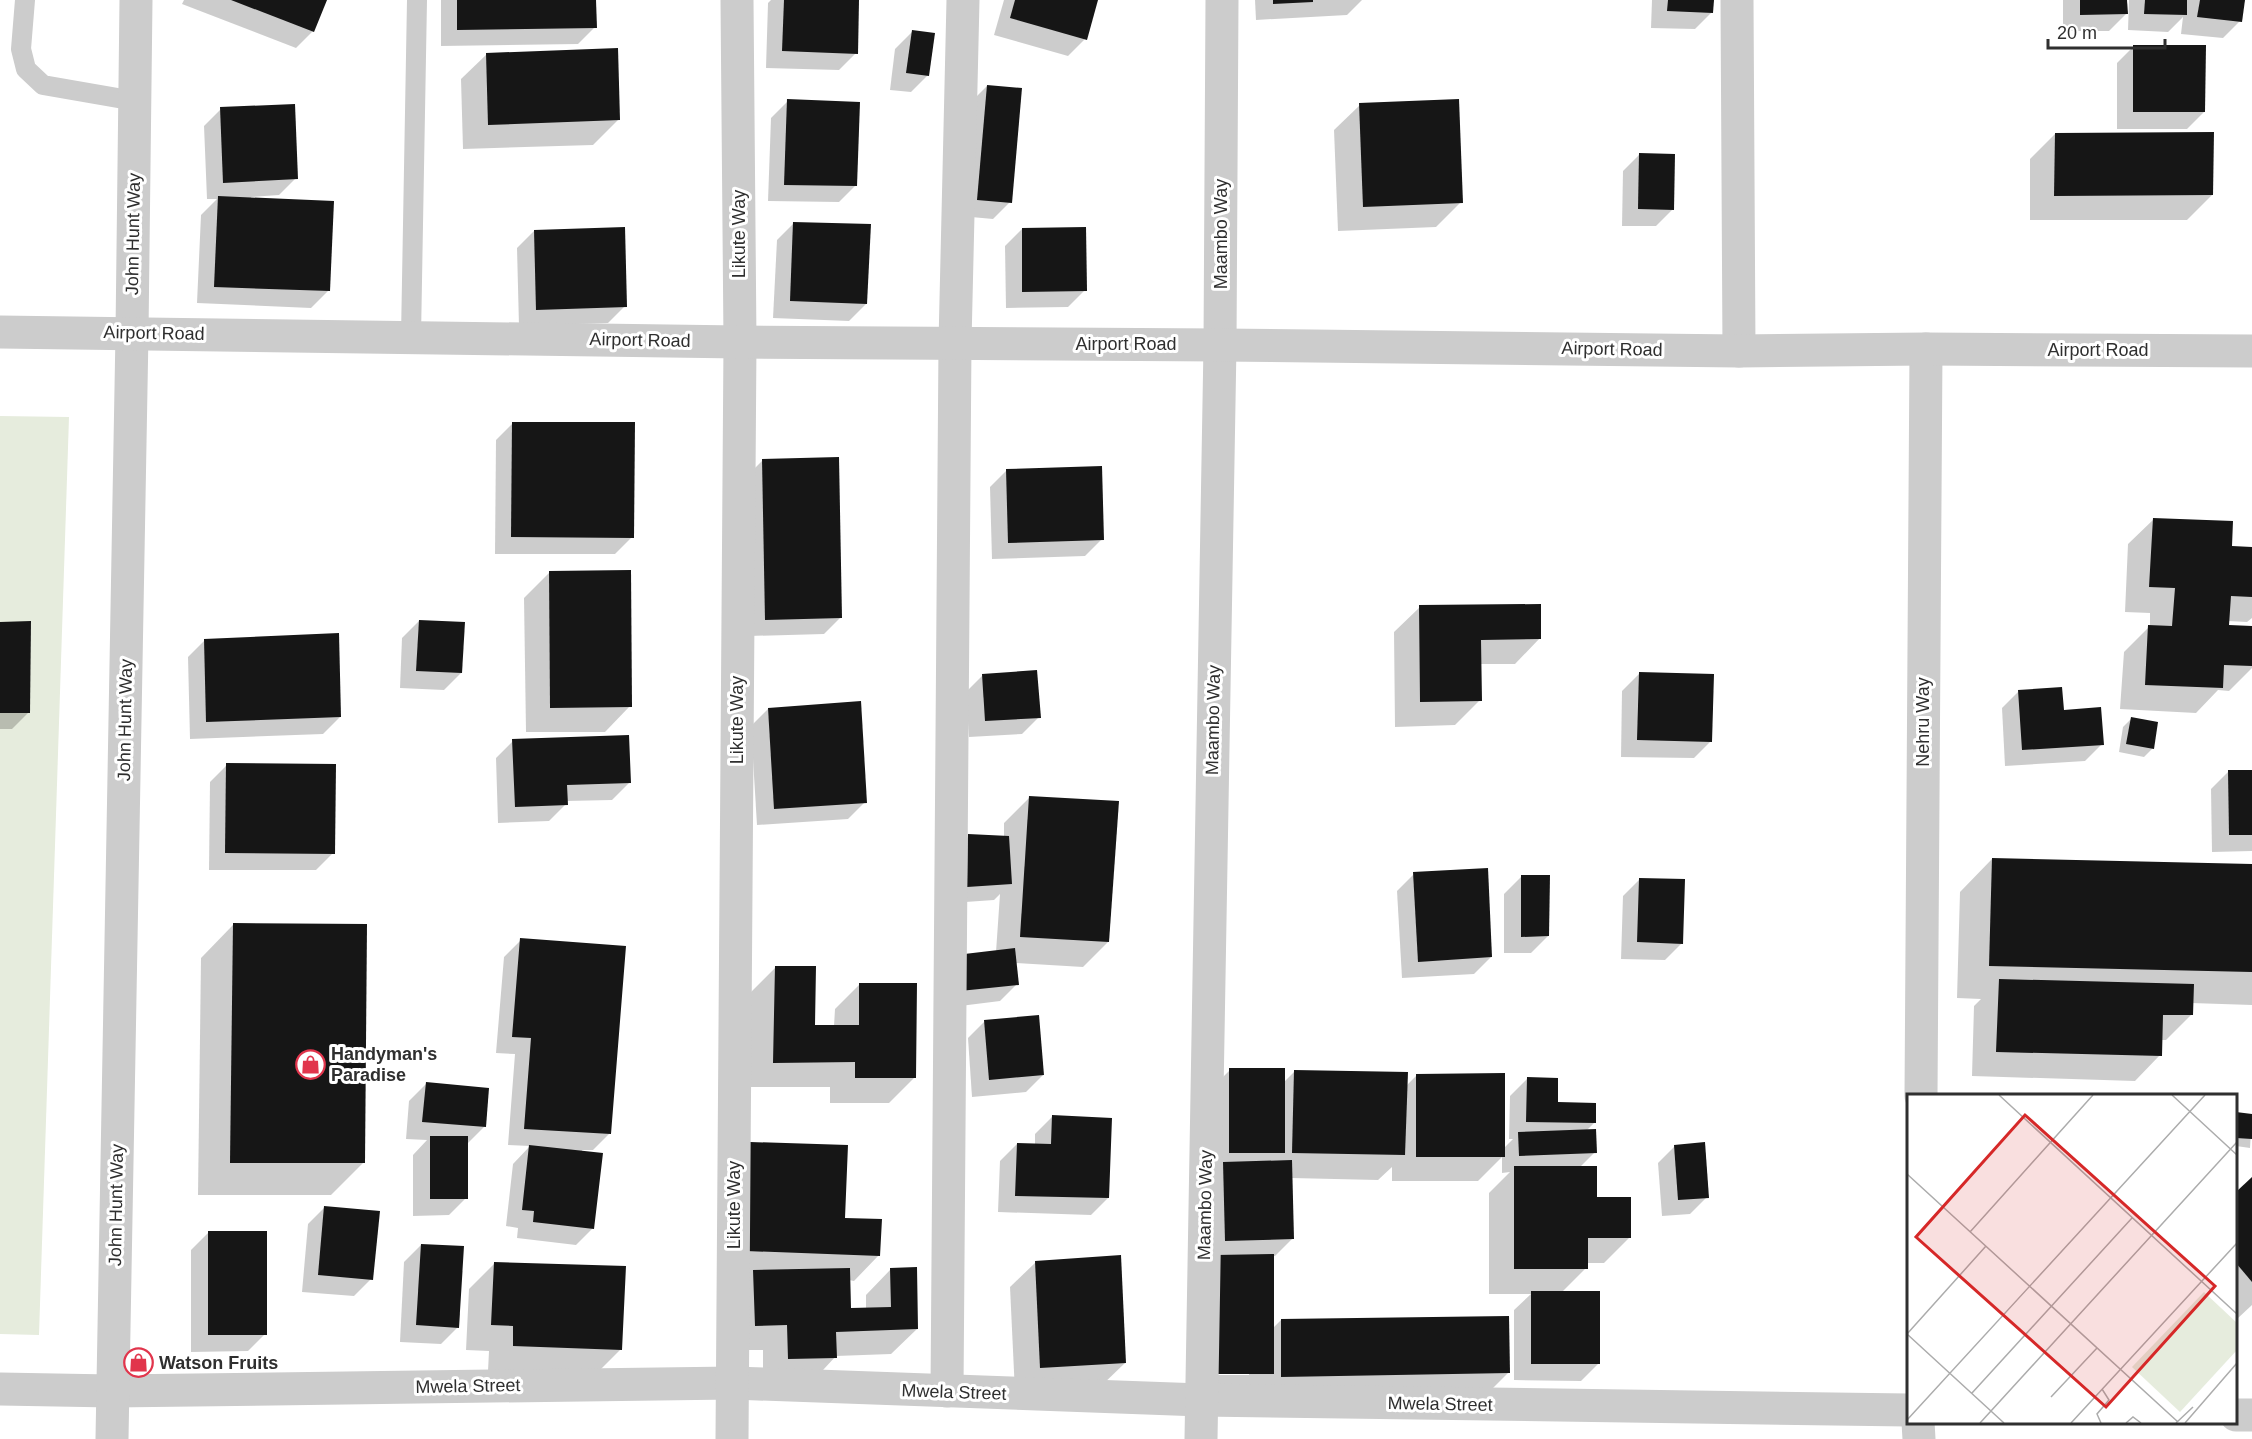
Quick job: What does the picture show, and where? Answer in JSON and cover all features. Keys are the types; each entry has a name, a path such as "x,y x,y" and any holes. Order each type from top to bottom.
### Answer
{"street":[{"name":"John Hunt Way","path":"112,1439 136,0"},
{"name":"Likute Way","path":"732,1439 740,342 737,0"},
{"path":"946,1391 955,343 963,0"},
{"name":"Maambo Way","path":"1201,1439 1220,345 1222,0"},
{"path":"1737,0 1738,351"},
{"name":"Airport Road","path":"0,332 740,342 1738,351 1926,349 2252,351"},
{"name":"Nehru Way","path":"1921,1094 1926,349"},
{"name":"Mwela Street","path":"0,1389 112,1391 733,1383 1201,1400 1907,1410"},
{"path":"1918,1424 1919,1439"}],"lane":[{"path":"25,0 21,49 26,69 43,86 135,101"},
{"path":"411,337 417,0"}],"green space":[{"path":"0,416 69,417 39,1335 0,1334"}],"building":[{"path":"231,0 327,0 314,32"},
{"path":"457,0 596,0 597,28 457,30"},
{"path":"784,0 859,0 858,54 782,51"},
{"path":"1015,0 1098,0 1087,40 1010,18"},
{"path":"1273,0 1313,0 1313,2 1273,4"},
{"path":"1668,0 1714,0 1713,13 1667,11"},
{"path":"2080,0 2127,0 2128,14 2080,15"},
{"path":"2145,0 2187,0 2187,15 2144,14"},
{"path":"2200,0 2245,0 2242,22 2197,17"},
{"path":"912,30 935,33 929,76 906,73"},
{"path":"2133,45 2206,45 2205,112 2133,112"},
{"path":"618,48 620,120 488,125 486,53"},
{"path":"987,85 1022,88 1012,203 977,200"},
{"path":"787,99 860,102 857,186 784,185"},
{"path":"1459,99 1463,203 1363,207 1359,103"},
{"path":"295,104 298,179 223,183 220,107"},
{"path":"2214,132 2213,195 2054,196 2055,133"},
{"path":"1639,153 1675,154 1674,210 1638,209"},
{"path":"218,196 334,201 330,291 214,287"},
{"path":"793,222 871,224 867,304 790,301"},
{"path":"625,227 627,307 536,310 534,230"},
{"path":"1086,227 1087,291 1022,292 1022,228"},
{"path":"512,422 635,422 634,538 511,537"},
{"path":"839,457 842,618 765,620 762,459"},
{"path":"1102,466 1104,540 1008,543 1006,469"},
{"path":"2153,518 2233,521 2232,546 2252,547 2252,597 2231,596 2229,625 2252,626 2252,666 2224,665 2223,688 2145,685 2148,625 2172,626 2175,588 2149,587"},
{"path":"631,570 632,707 550,708 549,571"},
{"path":"1541,604 1541,639 1481,640 1482,701 1420,702 1419,605"},
{"path":"419,620 465,622 462,673 416,671"},
{"path":"31,621 30,713 0,713 0,622"},
{"path":"339,633 341,717 206,722 204,639"},
{"path":"1037,670 1041,718 985,721 982,674"},
{"path":"1639,672 1714,674 1712,742 1637,740"},
{"path":"2062,687 2064,710 2101,707 2104,745 2022,750 2018,690"},
{"path":"861,701 867,803 774,809 768,708"},
{"path":"2131,717 2158,722 2154,749 2126,744"},
{"path":"629,735 631,783 567,785 568,805 515,807 512,739"},
{"path":"226,763 336,764 335,854 225,853"},
{"path":"2228,770 2252,770 2252,835 2229,835"},
{"path":"1029,796 1119,801 1109,942 1020,937"},
{"path":"968,834 1009,836 1012,884 967,887"},
{"path":"1992,858 2252,864 2252,972 1989,966"},
{"path":"1488,868 1492,957 1418,962 1413,872"},
{"path":"1521,875 1550,875 1549,936 1521,937"},
{"path":"1639,878 1685,879 1683,944 1637,942"},
{"path":"233,923 367,924 365,1163 230,1163"},
{"path":"520,938 626,946 611,1134 524,1129 531,1038 512,1037"},
{"path":"1015,948 1019,985 960,991 956,955"},
{"path":"775,966 816,966 815,1025 859,1025 859,983 917,983 916,1078 855,1078 855,1062 773,1063"},
{"path":"1999,979 2194,984 2193,1015 2163,1015 2162,1056 1996,1052"},
{"path":"1039,1015 1044,1075 989,1080 984,1020"},
{"path":"1229,1068 1285,1068 1285,1153 1229,1153"},
{"path":"1294,1070 1408,1072 1405,1155 1292,1153"},
{"path":"1505,1073 1505,1157 1416,1157 1416,1074"},
{"path":"1527,1077 1558,1078 1558,1102 1596,1103 1596,1123 1526,1122"},
{"path":"426,1082 489,1088 486,1127 422,1122"},
{"path":"2237,1112 2252,1114 2252,1139 2237,1138"},
{"path":"1052,1115 1112,1118 1109,1198 1015,1196 1017,1143 1051,1144"},
{"path":"1596,1129 1597,1153 1519,1156 1518,1132"},
{"path":"430,1136 468,1136 468,1199 430,1199"},
{"path":"750,1142 848,1145 845,1218 882,1219 880,1256 746,1251"},
{"path":"1705,1142 1709,1198 1678,1200 1674,1145"},
{"path":"529,1145 603,1153 594,1229 533,1222 534,1211 522,1210"},
{"path":"1292,1160 1294,1239 1225,1241 1223,1162"},
{"path":"1514,1166 1597,1166 1597,1197 1631,1197 1631,1238 1588,1238 1588,1269 1514,1269"},
{"path":"2252,1177 2252,1282 2237,1264 2237,1191"},
{"path":"324,1206 380,1211 373,1280 318,1275"},
{"path":"208,1231 267,1231 267,1335 208,1335"},
{"path":"421,1244 464,1246 459,1328 416,1325"},
{"path":"1274,1254 1274,1374 1216,1374 1216,1255"},
{"path":"1121,1255 1126,1363 1040,1368 1035,1261"},
{"path":"494,1262 626,1266 622,1350 513,1346 513,1326 491,1325"},
{"path":"917,1267 918,1329 836,1332 837,1358 788,1359 787,1325 755,1326 753,1270 850,1268 851,1308 891,1307 890,1268"},
{"path":"1531,1291 1600,1291 1600,1364 1531,1364"},
{"path":"1509,1316 1510,1373 1281,1377 1281,1319"}],"place":[{"name":"Handyman's Paradise","path":"310,1064"},
{"name":"Watson Fruits","path":"138,1363"}]}
